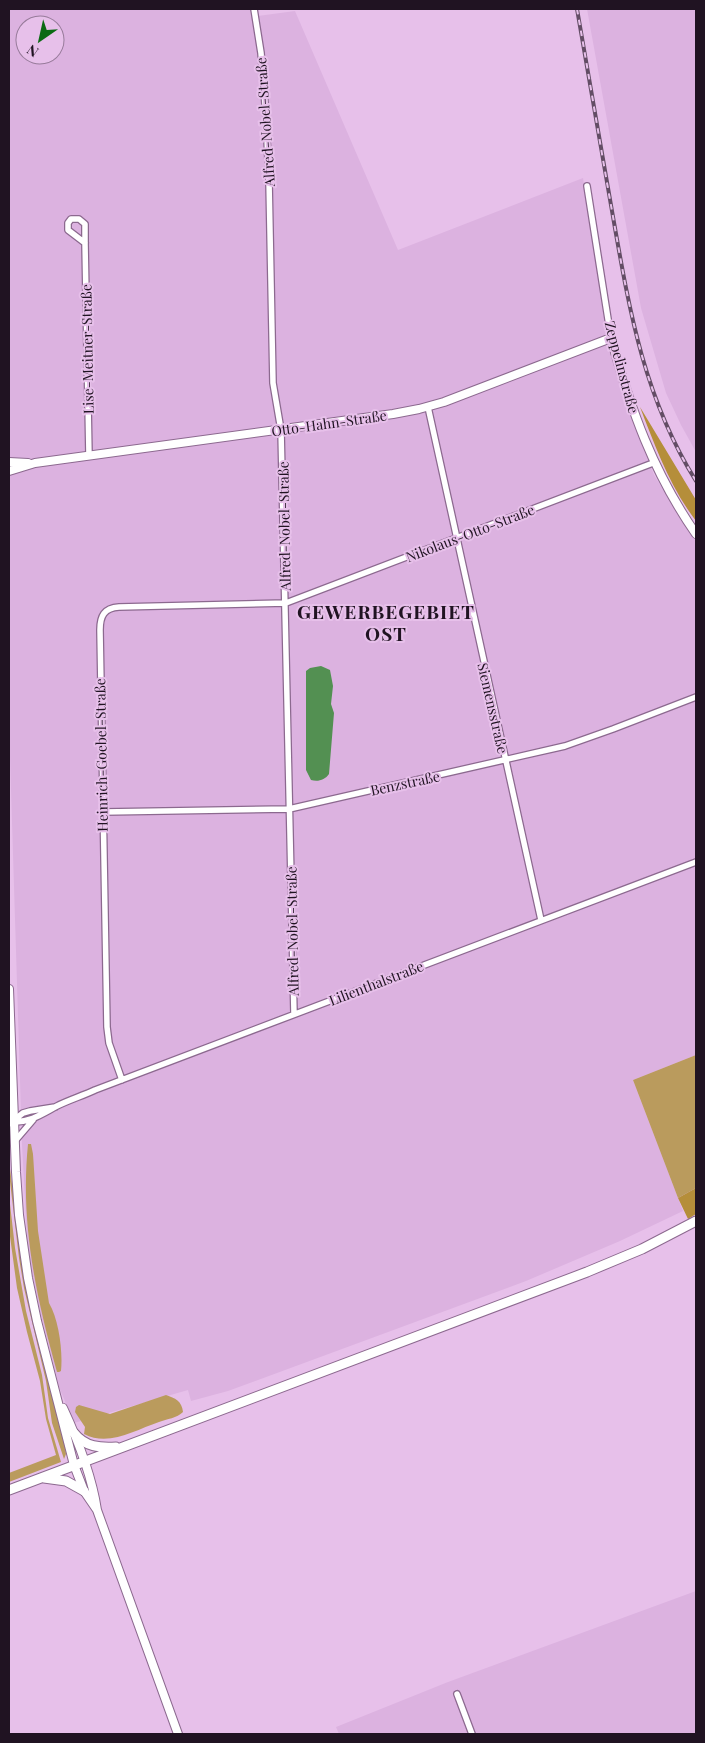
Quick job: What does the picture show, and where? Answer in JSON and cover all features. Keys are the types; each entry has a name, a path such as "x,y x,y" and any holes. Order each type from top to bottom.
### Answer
{"main road":[{"path":"9,1490 587,1272 642,1249 696,1222"},
{"path":"74,1433 82,1441 93,1446 127,1446"},
{"path":"41,1478 66,1481 84,1492"}],"street":[{"name":"Alfred-Nobel-Straße","path":"254,9 261,52 266,117 273,383 281,430 294,1014"},
{"name":"Zeppelinstraße","path":"587,186 611,338 634,411 654,462 670,493 696,534"},
{"name":"Lise-Meitner-Straße","path":"86,243 89,456"},
{"name":"Otto-Hahn-Straße","path":"9,462 35,463 89,456 393,414 428,407 611,338"},
{"name":"Siemensstraße","path":"428,407 455,539 541,920"},
{"name":"Nikolaus-Otto-Straße","path":"286,603 654,462"},
{"name":"Otto-Hahn-Straße","path":"11,472 35,463"},
{"name":"Heinrich-Goebel-Straße","path":"122,1080 108,1043 107,1027 100,619 104,612 110,608 118,607 286,603"},
{"name":"Benzstraße","path":"103,812 289,809 505,761 576,743 696,697"},
{"name":"Lilienthalstraße","path":"11,1123 35,1118 57,1106 122,1080 696,862"},
{"path":"9,989 11,1123 28,1278 37,1321 74,1465 84,1492 97,1510"},
{"name":"Lilienthalstraße","path":"11,1123 23,1113 57,1106"},
{"name":"Lilienthalstraße","path":"14,1142 35,1118"},
{"path":"58,1400 74,1433 97,1510 178,1734"},
{"path":"456,1694 472,1734"}],"shaded area":[{"path":"9,9 250,9 251,17 295,11 398,250 583,178 605,324 614,365 654,475 696,542 696,1055 633,1080 683,1211 620,1241 526,1281 228,1391 191,1401 188,1390 74,1423 59,1387 28,1253 22,1145 9,725"},
{"path":"587,9 696,9 696,452 666,393 641,308"},
{"path":"640,407 696,500 696,521 671,480 657,451"},
{"path":"321,666 330,670 333,686 331,704 334,713 329,774 323,779 316,781 311,780 306,770 306,671 310,668"},
{"path":"696,1055 696,1188 678,1198 633,1080"},
{"path":"28,1144 31,1144 33,1154 38,1231 49,1303 60,1336 61,1371 59,1372 57,1372 42,1316 28,1231 26,1174"},
{"path":"9,1161 25,1284 39,1347 65,1445 66,1454 64,1459 52,1423 46,1381 24,1288"},
{"path":"696,1188 696,1214 688,1219 678,1198"},
{"path":"9,1195 15,1248 26,1311 42,1375 48,1418 61,1462 9,1482 9,1473 56,1455 46,1419 40,1381 17,1288 9,1229"},
{"path":"166,1395 178,1400 183,1412 181,1414 131,1433 112,1438 93,1438 84,1434 85,1427 75,1412 76,1407 79,1405 110,1414"},
{"path":"696,1591 696,1734 339,1734 336,1727 448,1682"}],"railway":[{"path":"577,9 625,282 640,351 663,417 696,481"}],"district":[{"name":"GEWERBEGEBIET OST","path":"386,622"}]}
